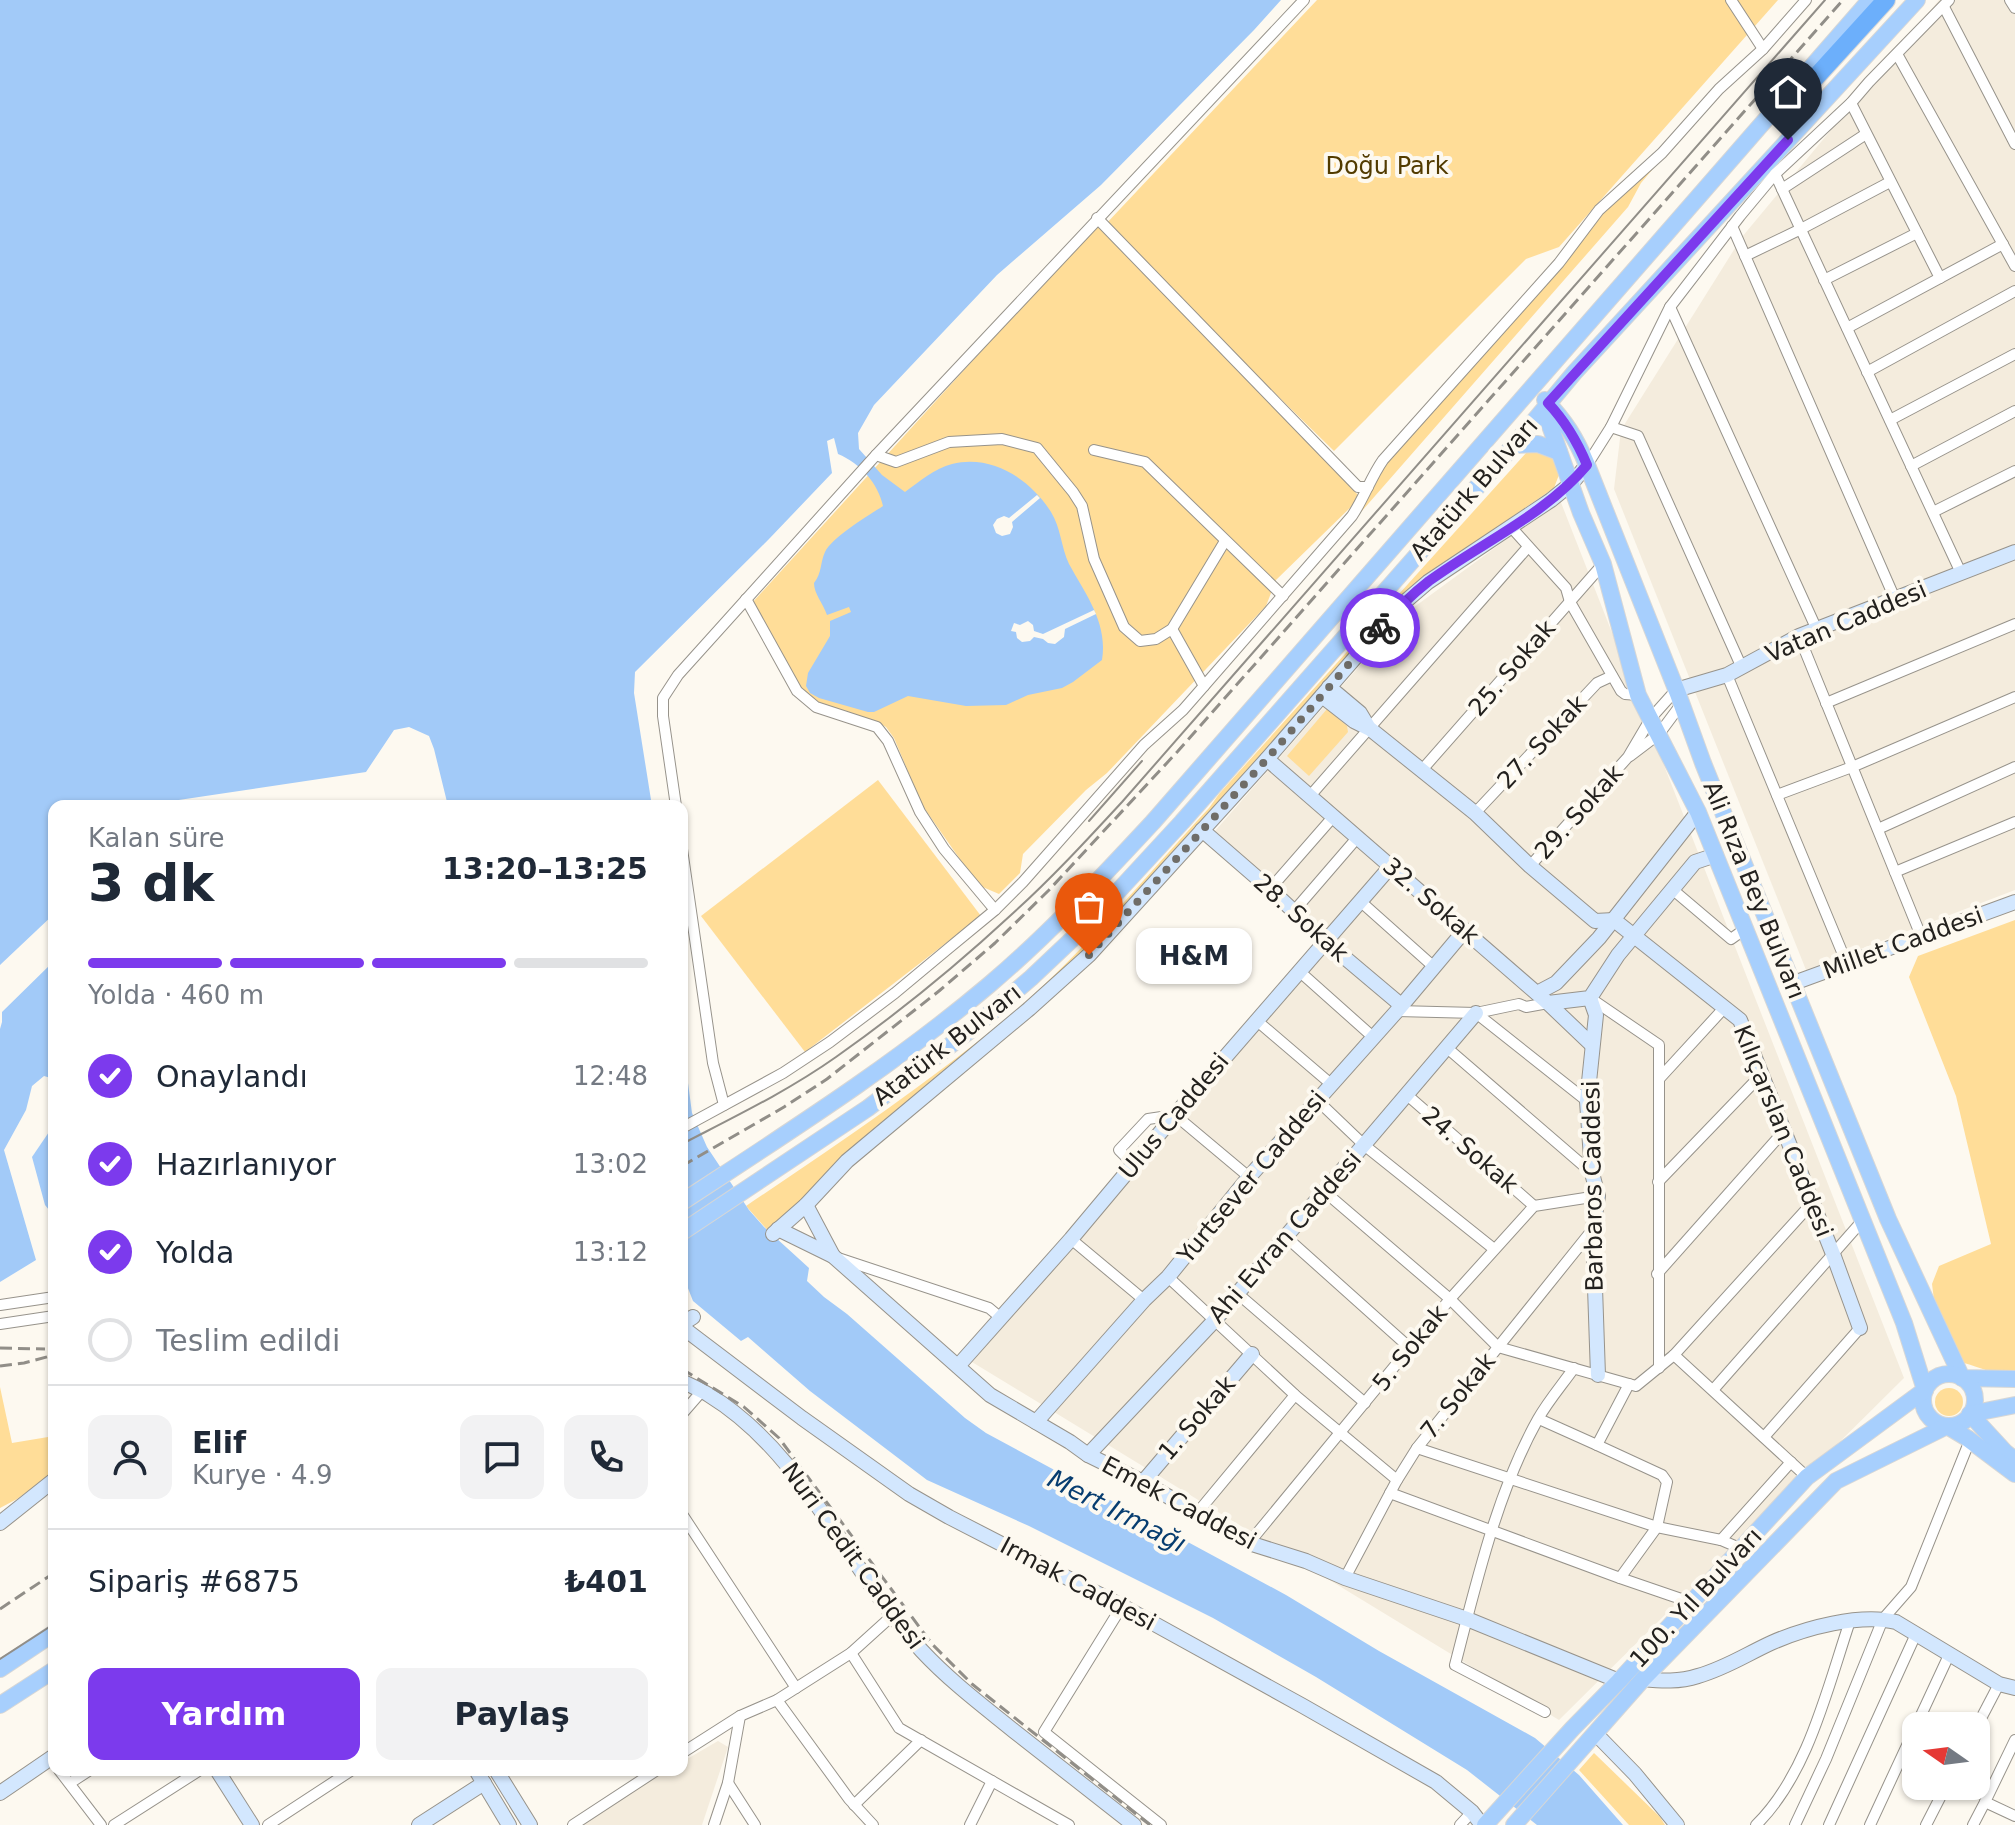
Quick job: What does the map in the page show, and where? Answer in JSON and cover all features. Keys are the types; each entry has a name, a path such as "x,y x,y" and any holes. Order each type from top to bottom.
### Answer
{"highway":[{"path":"1779,106 1815,78 1886,0"}],"main road":[{"name":"Atatürk Bulvarı","path":"688,1198 860,1084 991,984 1049,931 1153,822 1870,0"},
{"name":"Atatürk Bulvarı","path":"688,1228 868,1108 973,1028 1085,927 1182,822 1548,403 1917,0"},
{"name":"Ali Rıza Bey Bulvarı","path":"1534,387 1562,418 1587,465 1791,984 1888,1219 1962,1378"},
{"name":"Ali Rıza Bey Bulvarı","path":"1548,403 1549,423 1603,564 1638,695 1698,812 1716,855 1904,1323 1925,1390"},
{"path":"1514,445 1538,444 1559,452"},
{"path":"1947,1426 1960,1423 1970,1414 1975,1399 1969,1383 1956,1375 1941,1375 1928,1384 1923,1398 1927,1414 1932,1420 1970,1440 2015,1474"},
{"path":"1962,1378 2015,1379"},
{"name":"100. Yıl Bulvarı","path":"1484,1825 1807,1477 1925,1390"},
{"path":"1970,1414 2015,1405"},
{"path":"1970,1414 2015,1460"},
{"name":"100. Yıl Bulvarı","path":"1514,1825 1643,1679 1836,1481 1947,1426"},
{"path":"0,1669 48,1637"},
{"path":"0,1705 48,1674"}],"street":[{"path":"675,800 663,698 678,675 876,455 1304,0"},
{"path":"1731,0 1763,49"},
{"path":"688,1125 783,1073 830,1042 895,993 995,910 1023,882 1144,745 1183,710 1352,516 1383,460 1559,263 1599,210 1662,153 1806,0"},
{"path":"2010,0 2015,8"},
{"path":"806,1205 847,1161 1089,955 1267,759 1400,606 1428,582 1572,483 1611,427 1670,307 1732,226 1775,174 1851,103 1947,3 2015,144"},
{"path":"1897,54 2014,262"},
{"path":"1851,103 1940,278"},
{"path":"1782,189 1866,134"},
{"path":"1775,174 1961,573"},
{"path":"1745,256 1890,182"},
{"path":"1097,218 1358,487 1368,487"},
{"path":"1732,226 1895,599"},
{"path":"1824,280 1917,233"},
{"path":"1847,328 2003,244"},
{"path":"1867,372 2015,291"},
{"path":"1670,307 1817,630"},
{"path":"1890,420 2015,354"},
{"path":"1911,466 2015,411"},
{"path":"1611,427 1638,436 1742,668"},
{"path":"876,455 896,462 949,442 989,439 1037,448 1082,506 1094,559 1124,627 1140,641 1156,639 1172,629 1225,541"},
{"path":"1094,450 1145,462 1283,596"},
{"path":"1933,512 2015,471"},
{"path":"1511,527 1566,588 1570,602 1621,691 1638,695"},
{"path":"1310,796 1528,547"},
{"name":"Vatan Caddesi","path":"1679,696 1742,668 1799,636 2015,552"},
{"name":"25. Sokak","path":"1421,771 1603,564"},
{"path":"746,599 797,691 816,707 877,727 888,741 920,812 944,849 995,910"},
{"path":"1826,703 2015,624"},
{"path":"1172,629 1204,686"},
{"path":"1799,636 1921,936"},
{"name":"27. Sokak","path":"1475,813 1597,683 1612,676"},
{"path":"1722,677 1777,795 1847,964"},
{"path":"1325,692 1354,721 1369,728 1475,813 1530,866 1595,921 1599,938 1618,955"},
{"path":"1628,757 1651,718 1679,696"},
{"path":"1628,757 1659,734 1679,696"},
{"path":"1777,795 1852,767 2015,697"},
{"name":"29. Sokak","path":"1530,866 1628,757"},
{"name":"32. Sokak","path":"1267,759 1543,998 1592,1045"},
{"path":"1878,829 2015,767"},
{"path":"1543,998 1614,920 1698,812"},
{"path":"1270,889 1333,817"},
{"path":"1895,872 2015,822"},
{"name":"28. Sokak","path":"1202,830 1399,1008"},
{"path":"1294,911 1357,838"},
{"path":"1677,840 1695,862"},
{"path":"1590,998 1618,955 1695,862 1716,855"},
{"name":"Ulus Caddesi","path":"958,1366 1391,866"},
{"path":"1672,889 1731,939 1745,929"},
{"path":"688,890 720,1108"},
{"path":"1360,901 1434,967"},
{"name":"Millet Caddesi","path":"1791,984 2015,902"},
{"path":"1595,921 1614,920"},
{"name":"Kılıçarslan Caddesi","path":"1614,920 1740,1020 1860,1328"},
{"name":"Yurtsever Caddesi","path":"1036,1422 1168,1277 1249,1177 1465,930"},
{"path":"1299,971 1373,1037"},
{"path":"1399,1008 1476,1013 1519,1004 1524,998 1590,998 1659,1045 1659,1368"},
{"name":"Barbaros Caddesi","path":"1590,998 1596,1015 1587,1101 1592,1173 1598,1196 1593,1229 1598,1375"},
{"path":"1659,1079 1725,1007"},
{"path":"1476,1013 1587,1101"},
{"name":"Ahi Evran Caddesi","path":"1088,1455 1214,1321 1476,1013"},
{"path":"1256,1020 1331,1084"},
{"path":"1446,1047 1592,1173"},
{"path":"1658,1182 1762,1074"},
{"name":"24. Sokak","path":"1406,1094 1534,1206"},
{"path":"1317,1100 1364,1145 1494,1249"},
{"path":"1175,1115 1249,1177"},
{"path":"1657,1274 1784,1131"},
{"path":"1325,1192 1450,1299 1498,1347 1636,1386 1674,1355 1812,1203"},
{"path":"1534,1206 1598,1196"},
{"name":"Emek Caddesi","path":"833,1256 806,1205 775,1231 833,1256 990,1395 1088,1455 1198,1512 1249,1543 1467,1619 1619,1681"},
{"name":"5. Sokak","path":"1249,1543 1450,1299 1534,1206"},
{"path":"1713,1390 1863,1220"},
{"name":"7. Sokak","path":"1345,1578 1417,1448 1593,1229"},
{"path":"1286,1237 1410,1348"},
{"path":"1071,1239 1144,1300"},
{"path":"833,1256 989,1308 1001,1318"},
{"path":"1168,1277 1295,1395 1397,1480"},
{"path":"1237,1293 1365,1403"},
{"path":"0,1305 48,1298"},
{"path":"0,1324 48,1317"},
{"name":"Irmak Caddesi","path":"688,1325 802,1418 909,1494 1122,1606 1436,1782 1484,1825"},
{"path":"1764,1437 1860,1328"},
{"name":"1. Sokak","path":"1143,1482 1252,1354"},
{"path":"1674,1355 1807,1477"},
{"path":"1545,1712 1455,1665 1509,1479 1539,1419 1574,1368"},
{"name":"Nuri Cedit Caddesi","path":"688,1384 747,1423 781,1458 893,1615 947,1677 1134,1825"},
{"path":"1597,1445 1629,1384"},
{"path":"688,1407 702,1391"},
{"path":"1198,1512 1295,1395"},
{"path":"1539,1419 1662,1475 1667,1482 1657,1527 1620,1578"},
{"path":"1795,1825 1826,1759 1883,1619 1911,1587 1970,1440"},
{"path":"1417,1448 1657,1527 1721,1540 1742,1549"},
{"path":"1721,1540 1791,1462"},
{"path":"1,1521 48,1485"},
{"path":"1390,1493 1690,1602"},
{"path":"688,1523 796,1688"},
{"path":"1122,1606 1044,1732 1161,1825"},
{"path":"688,1749 740,1716 777,1700 851,1653 893,1615"},
{"path":"1643,1679 1668,1681 1695,1677 1815,1628 1883,1619 1896,1622 1999,1684 2015,1688"},
{"path":"1756,1825 1780,1798 1810,1741 1850,1621"},
{"path":"1829,1825 1916,1634"},
{"path":"851,1653 899,1728 1069,1825"},
{"path":"1923,1712 1949,1655"},
{"path":"1984,1712 1999,1684"},
{"path":"777,1700 854,1805 873,1825"},
{"path":"714,1825 728,1783 740,1716"},
{"path":"1595,1733 1635,1774 1677,1825"},
{"path":"854,1805 921,1740"},
{"path":"1973,1825 2015,1740"},
{"path":"1870,1825 1902,1756"},
{"path":"0,1793 48,1765"},
{"path":"65,1776 101,1825"},
{"path":"70,1783 81,1776"},
{"path":"114,1825 191,1776"},
{"path":"221,1776 252,1825"},
{"path":"268,1825 343,1776"},
{"path":"419,1825 480,1776 509,1825"},
{"path":"500,1776 530,1825"},
{"path":"573,1825 648,1776"},
{"path":"970,1825 992,1781"},
{"path":"728,1783 755,1825"},
{"path":"1926,1825 1939,1800"},
{"path":"1985,1802 2015,1816"},
{"path":"1460,1825 1472,1812"}],"shaded area":[{"path":"1939,0 2015,0 2015,890 1806,970 1614,489 1621,430 1742,237"},
{"path":"1560,500 1904,1378 1559,1720 972,1362 1331,946 1208,839 1406,613"},
{"path":"718,1741 728,1747 702,1825 583,1825 606,1806 658,1776 688,1776 688,1758"}],"green space":[{"name":"Doğu Park","path":"1317,0 1778,0 1559,247 1526,259 1334,451 1104,226"},
{"path":"1657,164 1641,183 1628,207 1361,512 1387,463 1569,258 1603,212"},
{"path":"1098,223 1358,495 1355,503 1276,580 1266,606 1107,773 1023,854 1020,873 999,894 978,885 922,805 894,738 886,727 815,704 800,691 752,603"},
{"path":"1535,450 1552,457 1560,472 1554,488 1414,584 1083,954 1011,1019 875,1128 770,1233 746,1206 944,1068 1034,994 1111,916 1526,453"},
{"path":"1327,709 1347,726 1348,732 1309,776 1287,756"},
{"path":"878,780 981,916 805,1052 701,916"},
{"path":"2015,920 2015,1374 2008,1374 1964,1363 1935,1308 1932,1284 1939,1266 1991,1244 1956,1096 1909,977 1918,956"},
{"path":"0,1387 12,1443 48,1437 48,1476 0,1508"},
{"path":"1949,1388 1959,1392 1963,1402 1959,1412 1949,1416 1939,1412 1935,1402 1939,1392"},
{"path":"1594,1753 1665,1825 1629,1825 1579,1770"}],"water":[{"path":"0,0 1281,0 1101,185 997,275 874,405 858,433 859,449 882,475 905,492 939,469 967,462 995,466 1009,472 1042,500 1054,518 1069,564 1094,610 1102,634 1102,660 1073,682 1006,705 966,706 908,696 874,712 810,693 806,686 808,673 830,636 830,621 851,612 849,607 827,615 817,595 814,583 825,552 842,533 883,506 877,489 867,475 838,454 834,438 827,441 832,473 635,672 634,693 651,800 447,800 429,736 409,727 394,730 366,772 179,800 48,800 48,920 0,965"},
{"path":"48,967 48,1077 44,1076 32,1086 26,1110 4,1150 36,1260 0,1282 0,1029 2,1012"},
{"name":"Mert Irmağı","path":"688,1083 692,1113 707,1147 749,1210 809,1268 807,1281 965,1418 986,1433 1286,1595 1535,1738 1579,1775 1623,1825 1537,1825 1467,1770 1213,1618 1029,1526 927,1480 810,1391 748,1337 741,1341 693,1301 688,1288"},
{"path":"48,1133 48,1209 45,1205 32,1157"}],"pier":[{"path":"1037,495 1040,498 1012,522 1010,534 1002,536 996,533 993,525 997,519 1004,516 1009,518"},
{"path":"1094,610 1096,614 1065,629 1064,637 1055,644 1034,637 1022,642 1016,632 1011,631 1014,623 1020,625 1028,621 1034,631 1043,634"}],"tram line":[{"path":"688,1141 780,1092 859,1041 969,953 1054,874 1122,802 1825,0"},
{"path":"1089,821 1142,761"},
{"path":"0,1659 48,1628"}],"railway":[{"path":"688,1163 827,1079 939,991 995,943 1049,890 1178,751 1843,0"},
{"path":"0,1348 45,1349"},
{"path":"0,1366 48,1357"},
{"path":"688,1373 744,1407 779,1438 932,1644 972,1684 1150,1825"},
{"path":"0,1609 48,1577"}],"way so far":[{"path":"1089,955 1267,759 1380,628"}],"place":[{"name":"H&M","path":"1089,955"}],"route":[{"path":"1380,628 1428,582 1572,483 1587,465 1562,418 1548,403 1788,140"}]}
